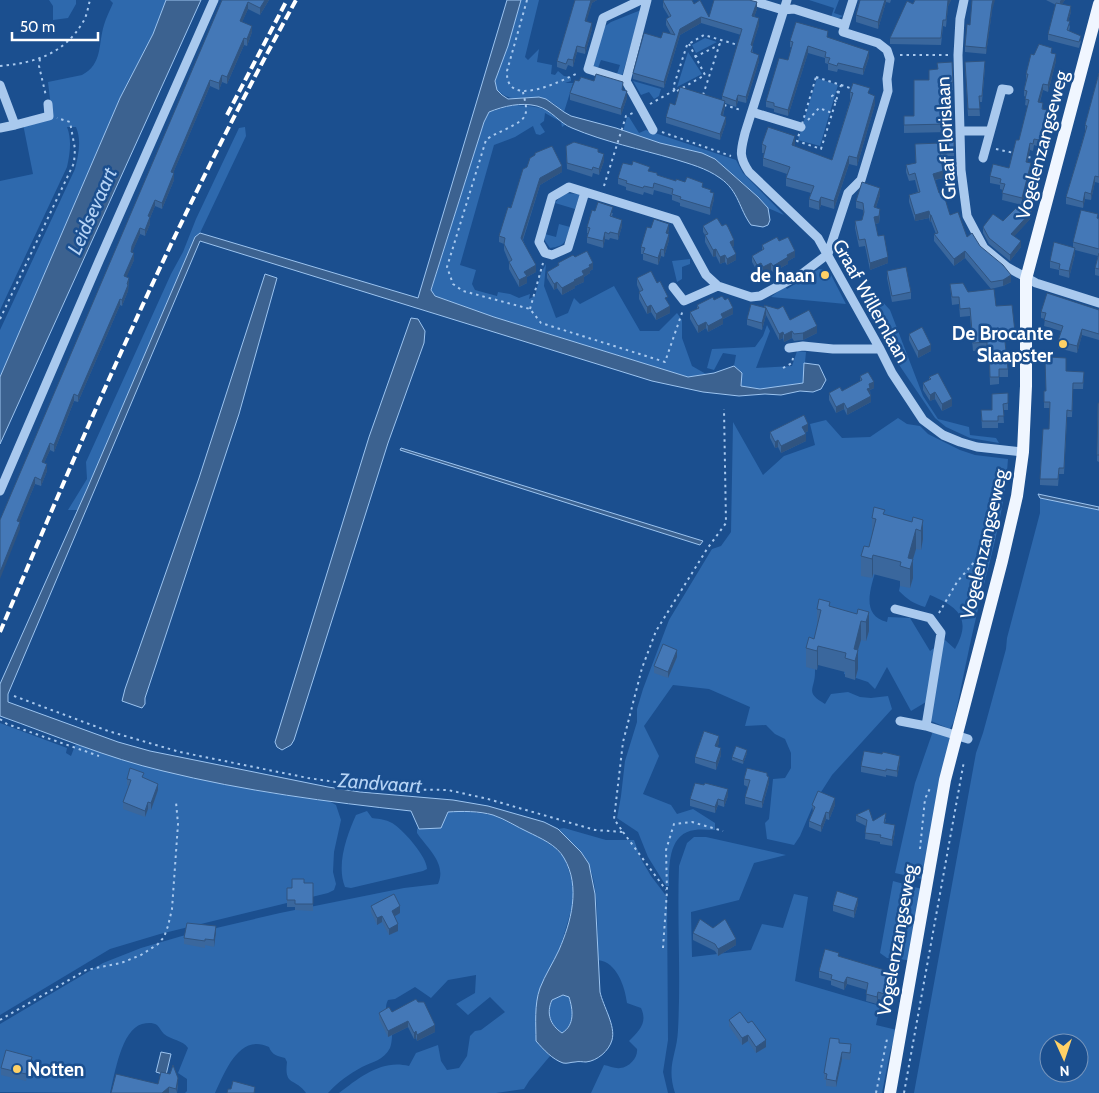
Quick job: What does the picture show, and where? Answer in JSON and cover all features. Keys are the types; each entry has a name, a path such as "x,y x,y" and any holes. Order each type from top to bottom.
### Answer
{"main road":[{"name":"Vogelenzangseweg","path":"890,1093 937,825 962,737 1012,520 1023,452 1026,386 1026,279 1099,4"}],"street":[{"path":"0,491 214,0"},
{"path":"641,0 603,18 588,69 626,81 653,130"},
{"path":"626,81 648,0"},
{"path":"750,0 783,10 794,9 845,25"},
{"path":"740,153 787,0"},
{"path":"585,192 568,248 552,255 545,253 539,242 552,197 569,188 585,192 676,220 706,276 718,286 751,296 760,296 803,273 828,254 848,193 861,180 888,91 887,80 890,63 889,55 884,47 878,43 843,32 853,0"},
{"name":"Graaf Florislaan","path":"964,0 960,18 958,55 963,193 966,216 984,248 1007,267 1026,279 1099,303"},
{"path":"0,84 15,125"},
{"path":"983,158 1002,89 1009,90"},
{"path":"0,128 49,116 48,104"},
{"path":"752,113 801,126"},
{"path":"960,131 990,131"},
{"name":"Graaf Willemlaan","path":"740,153 743,164 749,172 818,238 892,373 923,420 932,428 960,442 977,447 1023,452"},
{"path":"673,287 684,301 718,286"},
{"path":"789,348 810,347 833,350 880,349"},
{"path":"895,609 930,618 941,633 926,726"},
{"path":"900,721 926,726 962,737"}],"path":[{"path":"0,66 21,64 40,59 72,37 84,21 90,0"},
{"path":"527,0 507,76 510,86 523,93 555,85 588,69"},
{"path":"685,93 673,88 689,44 704,35 739,46"},
{"path":"702,98 720,40"},
{"path":"689,44 705,75 709,77"},
{"path":"695,57 719,45"},
{"path":"889,55 958,55"},
{"path":"40,59 39,66 48,104"},
{"path":"600,197 626,116 705,75"},
{"path":"841,85 821,149 796,142 816,77 841,85 859,91"},
{"path":"836,102 832,96 839,91"},
{"path":"523,93 526,110 525,116 520,122 492,135 486,140 447,267 453,284 463,291 530,309 541,323 665,362 684,301"},
{"path":"719,103 752,113"},
{"path":"801,126 819,108 832,113"},
{"path":"0,320 74,164 75,148 70,122 49,116"},
{"path":"653,130 732,156 740,153"},
{"path":"986,147 1057,164"},
{"path":"530,309 545,253"},
{"path":"667,891 614,819 623,742 642,668 656,631 707,549 726,523 724,409"},
{"path":"935,624 942,606 957,582 997,535"},
{"path":"14,696 108,731 180,752 317,780 383,788 448,790 488,799 595,830 623,832"},
{"path":"0,719 7,724 99,756"},
{"name":"Vogelenzangseweg","path":"904,1093 964,758"},
{"path":"0,1020 86,970 121,964 141,955 158,944 164,937 172,908 178,824 176,802"},
{"path":"663,948 667,891 666,850 674,824 692,822 724,831"}],"shaded area":[{"path":"49,0 76,0 76,4 68,18 53,20 53,6"},
{"path":"110,0 166,0 153,34 120,98 0,377 0,330 75,169 79,143 76,127 67,127 70,147 67,167 0,310 0,181 33,174 23,124 49,115 48,82 82,75 93,65 99,53 102,32 113,3"},
{"path":"521,0 539,0 525,57 528,60 539,49 537,62 552,65 551,74 555,75 558,71 564,76 571,77 571,81 565,83 573,83 564,112 551,102 540,98 510,97 497,90 495,81 508,46"},
{"path":"809,0 839,0 834,13 843,16 837,19 831,17 834,8"},
{"path":"641,10 622,76 617,74 620,65 601,60 598,68 593,67 604,27 611,22"},
{"path":"705,38 717,42 696,53 692,45"},
{"path":"688,52 702,74 677,87"},
{"path":"817,78 838,85 820,146 798,140"},
{"path":"633,81 661,89 659,96 654,99 649,92 641,95"},
{"path":"514,105 542,108 566,124 562,127 561,122 545,113 544,121 540,124 545,132 540,135 536,134 533,126 515,137 494,145 460,265 476,270 472,284 475,290 497,296 498,292 510,294 519,298 530,294 529,299 535,296 541,273 546,264 544,286 556,318 568,313 574,298 580,304 614,286 640,331 659,331 677,313 682,320 682,338 692,366 706,374 688,377 494,317 435,296 431,291 484,122 489,112"},
{"path":"627,117 629,117 639,133 646,130 736,160 743,173 784,215 768,208 736,177 665,145 623,131"},
{"path":"245,127 246,136 200,233 195,237 78,510 68,510 87,479 86,462 171,274 183,252 196,219 239,128"},
{"path":"563,193 580,194 575,209 555,203"},
{"path":"559,224 570,227 567,236 562,244 550,248 545,241 545,234 556,237"},
{"path":"690,259 690,264 682,267 682,279 677,282 672,261"},
{"path":"819,269 829,271 846,304 771,297 785,286 787,289"},
{"path":"869,287 890,310 923,396 938,419 969,427 970,435 996,438 999,443 970,438 946,427 935,418 887,347 859,289"},
{"path":"767,325 770,331 756,368 792,366 797,351 806,352 803,383 760,389 741,386 742,373 734,366 736,355 723,353 714,370 707,368 712,349 755,347 763,336"},
{"path":"898,418 907,424 920,426 928,434 960,450 975,455 1008,459 1004,497 954,721 950,729 931,721 926,702 911,711 887,667 875,689 868,682 844,674 845,668 816,660 812,690 815,696 825,704 831,694 848,692 860,697 888,696 892,709 832,775 814,803 800,836 794,845 767,839 765,823 769,819 773,779 785,778 791,768 791,753 785,739 775,734 766,725 745,726 750,707 709,689 673,685 644,726 659,756 643,794 671,805 677,814 693,809 715,823 715,830 695,830 686,832 680,837 672,852 669,886 666,886 648,857 638,832 617,818 625,761 637,722 637,709 643,689 669,620 712,549 721,546 731,532 733,422 763,475 784,456 815,445 810,424 826,420 842,438 870,437","holes":["876,569 902,576 899,591 911,601 925,607 930,595 949,604 960,615 962,630 955,649 945,640 930,651 910,618 888,617 887,622 873,613 870,607 870,592"]},
{"path":"1040,498 1099,510 1099,1093 914,1093 976,753 1006,649 1007,638 1040,513"},
{"path":"0,723 67,748 66,753 71,756 76,743 138,763 201,779 265,792 329,801 336,805 341,820 334,852 333,872 336,884 334,890 160,934 110,949 0,1015"},
{"path":"933,731 958,740 931,881 895,873 915,783"},
{"path":"367,811 372,818 390,822 404,833 420,852 427,869 351,888 345,887 342,860 346,841 356,815"},
{"path":"465,811 493,815 539,837 554,847 564,857 574,888 573,904 560,948 536,1009 536,1041 550,1056 524,1089 496,1093 339,1093 363,1076 381,1067 399,1064 409,1066 416,1053 438,1045 441,1061 447,1070 459,1068 467,1056 470,1036 505,1012 490,997 468,1015 456,1004 475,993 476,975 448,980 431,998 415,987 395,999 388,1000 386,1010 392,1034 390,1048 381,1058 348,1075 328,1093 306,1093 289,1079 285,1058 275,1055 269,1047 258,1044 249,1045 234,1057 215,1093 185,1093 187,1091 187,1079 178,1073 188,1048 183,1043 164,1034 153,1023 142,1024 135,1028 124,1043 110,1093 0,1092 0,1024 103,963 141,948 182,936 280,913 404,888 438,884 440,870 438,863 417,833 417,829 447,812"},
{"path":"564,828 606,840 634,840 641,859 667,897 668,1040 663,1072 668,1093 591,1093 604,1065 617,1068 624,1067 635,1058 637,1049 629,1041 639,1030 643,1022 643,1013 641,1008 627,1003 622,983 615,970 605,962 598,960 597,907 590,867 585,857 558,829"},
{"path":"694,837 706,837 786,855 754,863 739,900 691,912 692,957 751,950 762,924 783,928 794,894 808,897 795,981 880,1006 876,1025 897,1030 890,1052 882,1093 675,1093 672,1067 677,1039 679,1009 679,866 687,843"},
{"path":"893,881 929,891 916,961 887,958 880,953"},
{"path":"563,995 569,997 572,1017 569,1026 562,1033 552,1022 549,1010 552,1000"}],"water":[{"name":"Leidsevaart","path":"166,0 201,0 0,444 0,377 120,98 153,34"},
{"path":"507,0 521,0 508,46 495,81 497,90 502,95 508,99 539,97 546,99 571,116 616,128 660,143 702,153 715,159 768,208 770,220 768,225 763,227 751,225 735,194 726,183 704,169 584,133 567,126 547,110 537,106 525,104 507,106 489,112 484,122 431,290 435,296 494,317 688,377 714,373 734,366 742,373 741,386 760,389 803,383 804,363 819,365 826,380 821,389 813,392 800,391 781,395 739,396 703,392 652,381 200,241 8,694 8,702 118,742 150,751 328,787 360,792 453,800 488,806 544,822 558,829 581,852 589,864 595,894 600,992 611,1022 613,1034 612,1040 605,1052 598,1058 586,1062 563,1063 552,1057 536,1041 538,994 557,955 567,928 573,892 569,869 564,858 548,842 488,814 448,812 441,828 419,829 411,811 286,795 194,778 122,760 0,716 0,684 87,489 195,237 200,233 418,298","holes":["563,995 569,997 572,1017 569,1026 562,1033 552,1022 549,1010 552,1000"]},
{"path":"265,274 277,278 239,414 145,698 145,704 142,708 122,701 125,689 199,478"},
{"path":"411,318 418,319 425,331 424,343 388,443 294,740 291,745 282,750 277,747 275,742 369,437"},
{"path":"401,448 703,541 700,545 400,450"},
{"path":"1038,494 1099,507 1099,510 1040,498"},
{"path":"161,1052 171,1054 166,1075 156,1072"}],"building":[{"path":"222,0 265,0 260,8 248,2 240,21 252,26 247,39 244,38 227,77 222,75 219,83 210,80 171,172 174,173 162,203 155,200 148,216 150,217 145,230 140,228 132,246 131,252 134,253 124,276 129,278 122,300 120,299 78,396 74,394 54,445 50,443 42,462 47,464 41,480 35,477 17,521 20,522 0,572 0,520"},
{"path":"575,0 591,0 585,21 592,23 585,48 577,46 573,60 568,59 566,64 557,61"},
{"path":"664,0 692,0 694,4 700,0 709,17 714,0 749,0 757,2 752,16 759,18 751,45 753,46 751,52 759,55 746,97 738,95 736,101 722,96 742,29 701,17 680,29 664,82 633,73 644,33 661,38 663,32 675,35 666,19 671,16"},
{"path":"860,0 885,0 878,22 856,15"},
{"path":"915,0 948,0 946,20 943,20 941,38 890,38 907,1 913,4"},
{"path":"972,0 993,0 986,48 965,46 967,24 970,25"},
{"path":"1056,3 1071,6 1067,30 1081,36 1079,42 1048,34"},
{"path":"796,22 828,31 827,37 869,51 863,69 838,63 837,66 828,63 830,58 825,57 826,52 808,46 788,110 774,106 774,103 766,101 779,58 788,60 793,42 790,41"},
{"path":"1039,44 1052,48 1051,53 1056,54 1048,85 1043,84 1038,102 1043,103 1042,109 1047,110 1039,140 1034,139 1033,144 1030,143 1026,162 1031,163 1022,198 1002,193 1005,184 1000,183 1001,179 990,176 993,164 1009,168 1016,140 1019,140 1029,100 1025,99 1027,91 1024,90 1028,74 1026,74 1031,54 1034,55"},
{"path":"985,61 982,96 979,96 980,109 968,109 965,62"},
{"path":"952,62 953,82 948,83 949,124 904,125 904,116 914,116 914,80 929,80 929,70 938,69 937,63"},
{"path":"1099,73 1099,177 1095,176 1091,194 1085,192 1083,202 1066,197 1087,126 1085,125"},
{"path":"596,74 623,82 622,90 627,91 621,109 570,93 575,80 579,81 581,77 594,81"},
{"path":"853,83 870,88 868,93 875,96 857,158 849,156 834,201 821,197 819,202 809,199 814,186 786,178 790,167 763,158 766,146 762,144 768,127 795,136 792,145 832,160 853,93 850,92"},
{"path":"680,87 725,101 721,115 726,117 720,134 666,117 670,103 675,105"},
{"path":"942,133 954,133 954,149 947,149 947,153 940,153 943,171 933,174 939,193 943,192 950,215 958,212 967,237 972,233 980,246 1003,265 1011,275 1003,280 991,282 965,251 954,259 934,234 938,233 929,211 915,215 909,195 920,192 915,173 909,175 906,165 916,163 915,144 942,143"},
{"path":"574,142 598,149 598,152 604,154 599,169 593,167 592,170 567,163 566,146"},
{"path":"552,146 562,166 540,178 521,238 536,265 524,272 527,276 519,280 509,262 512,260 504,244 505,238 499,236 508,207 511,208 523,169 527,167 530,158 535,153"},
{"path":"633,161 650,167 648,171 676,181 676,179 685,182 687,177 703,183 702,187 714,193 710,208 680,199 681,197 672,194 673,189 654,183 653,188 644,186 643,188 626,183 627,181 618,178 623,163 632,165"},
{"path":"862,182 880,188 874,207 880,209 879,216 874,217 878,236 884,235 888,257 870,263 865,239 859,240 855,221 862,220 864,212 863,203 856,201"},
{"path":"598,202 613,207 610,216 622,220 618,234 605,232 603,241 587,237 590,228 587,227 592,210 595,211"},
{"path":"1017,207 1032,211 1011,234 1021,241 1010,255 989,238 983,227 993,214 1003,221"},
{"path":"1081,210 1098,214 1099,249 1073,242"},
{"path":"717,218 722,226 726,224 734,240 730,242 736,254 727,259 725,255 720,257 716,249 713,250 705,235 708,234 703,226"},
{"path":"654,219 669,224 666,233 669,234 664,250 661,249 658,258 643,253 645,248 641,247 647,227 651,228"},
{"path":"777,237 779,241 788,237 795,251 773,266 771,263 763,267 761,263 757,265 752,256 764,249 762,245"},
{"path":"1054,242 1075,248 1069,271 1059,269 1060,264 1050,261"},
{"path":"587,251 593,263 582,271 584,275 562,288 557,282 554,284 547,272 559,265 558,263 573,255 575,257"},
{"path":"1099,253 1099,269 1095,268"},
{"path":"906,267 911,292 892,296 887,271"},
{"path":"651,271 657,283 660,281 668,297 665,298 670,306 656,314 651,305 647,307 639,292 643,290 637,278"},
{"path":"963,283 968,292 994,289 996,306 1012,305 1015,332 1004,333 1008,369 999,369 999,377 990,377 989,346 987,346 987,342 973,343 970,308 960,309 959,297 952,297 950,284"},
{"path":"1047,293 1099,310 1099,334 1082,329 1077,346 1058,341 1063,326 1044,320 1046,313 1041,312"},
{"path":"722,296 725,300 728,298 733,308 721,314 723,318 708,326 706,322 698,326 690,312 699,308 697,305 713,297 714,300"},
{"path":"751,304 766,308 762,323 747,319"},
{"path":"764,305 778,309 783,306 790,320 809,310 817,326 803,333 794,334 792,331 784,335 783,332 779,334"},
{"path":"922,327 931,345 918,351 909,334"},
{"path":"1049,357 1066,358 1066,371 1084,372 1083,383 1073,383 1072,411 1067,410 1064,468 1059,468 1058,479 1040,479 1043,429 1049,429 1050,402 1044,402 1044,391 1046,391 1045,359"},
{"path":"868,372 874,382 869,384 870,388 867,389 871,396 847,409 844,403 836,407 829,393 840,387 842,391 862,380 860,376"},
{"path":"938,373 952,399 942,404 935,392 930,395 923,383 931,379 929,377"},
{"path":"1008,393 1008,403 1003,404 1004,416 998,416 998,421 982,421 981,410 992,410 992,394"},
{"path":"1098,403 1099,455 1097,455"},
{"path":"804,415 808,424 802,427 806,434 781,446 778,440 775,442 770,432"},
{"path":"874,507 885,510 883,514 912,522 913,517 923,520 921,531 916,529 908,558 913,559 910,569 900,566 901,562 873,555 872,559 861,556 864,546 869,547 876,519 872,518"},
{"path":"819,599 830,602 829,606 857,614 858,609 869,612 866,622 861,621 854,649 858,650 855,661 845,658 846,653 818,646 817,651 806,648 809,637 814,639 821,610 817,609"},
{"path":"663,644 677,650 668,672 654,666"},
{"path":"704,731 719,736 715,746 721,748 716,763 695,757"},
{"path":"736,746 747,750 743,761 732,757"},
{"path":"864,751 882,754 883,752 900,756 897,771 886,769 886,771 861,766"},
{"path":"130,768 144,773 142,777 158,784 151,803 148,802 145,811 123,802 131,780 127,779"},
{"path":"747,768 767,773 769,777 762,802 745,797 750,780 744,779"},
{"path":"695,783 704,785 705,783 728,789 724,801 718,799 715,807 690,799"},
{"path":"818,791 835,798 829,813 826,812 821,826 809,821 815,807 812,805"},
{"path":"869,809 873,821 886,813 884,823 895,825 892,840 880,837 881,835 865,833 867,820 856,815"},
{"path":"292,879 304,879 304,883 313,883 313,904 295,904 295,900 287,900 287,888 292,888"},
{"path":"837,891 858,898 854,911 833,905"},
{"path":"394,894 400,906 392,911 398,924 389,929 382,916 377,918 371,906"},
{"path":"700,919 713,928 725,919 736,939 718,949 715,944 693,933"},
{"path":"187,923 216,926 214,940 205,939 205,941 184,938"},
{"path":"825,949 839,953 838,956 898,974 891,996 878,992 877,997 866,994 868,983 847,977 844,983 831,979 832,975 819,971"},
{"path":"416,999 418,1002 424,1002 435,1025 417,1035 408,1021 388,1031 379,1013 389,1007 392,1012"},
{"path":"740,1012 748,1023 752,1021 766,1040 756,1047 748,1035 742,1038 729,1020"},
{"path":"830,1038 839,1039 839,1043 851,1044 850,1053 842,1052 836,1081 826,1079 827,1074 824,1073"},
{"name":"Notten","path":"6,1050 32,1057 26,1074 1,1068"},
{"path":"173,1065 178,1078 176,1089 169,1087 162,1093 111,1093 116,1074 158,1084 161,1072 170,1074"},
{"path":"233,1081 255,1087 254,1093 227,1093 228,1089 231,1089"}],"railway":[{"path":"227,115 287,0"},
{"path":"0,632 83,439 172,242 212,160 296,0"}],"place":[{"name":"de haan","path":"825,275"},
{"name":"De Brocante Slaapster","path":"1063,344"},
{"name":"Notten","path":"17,1069"}],"water label":[{"name":"Zandvaart","path":"380,783"}]}
